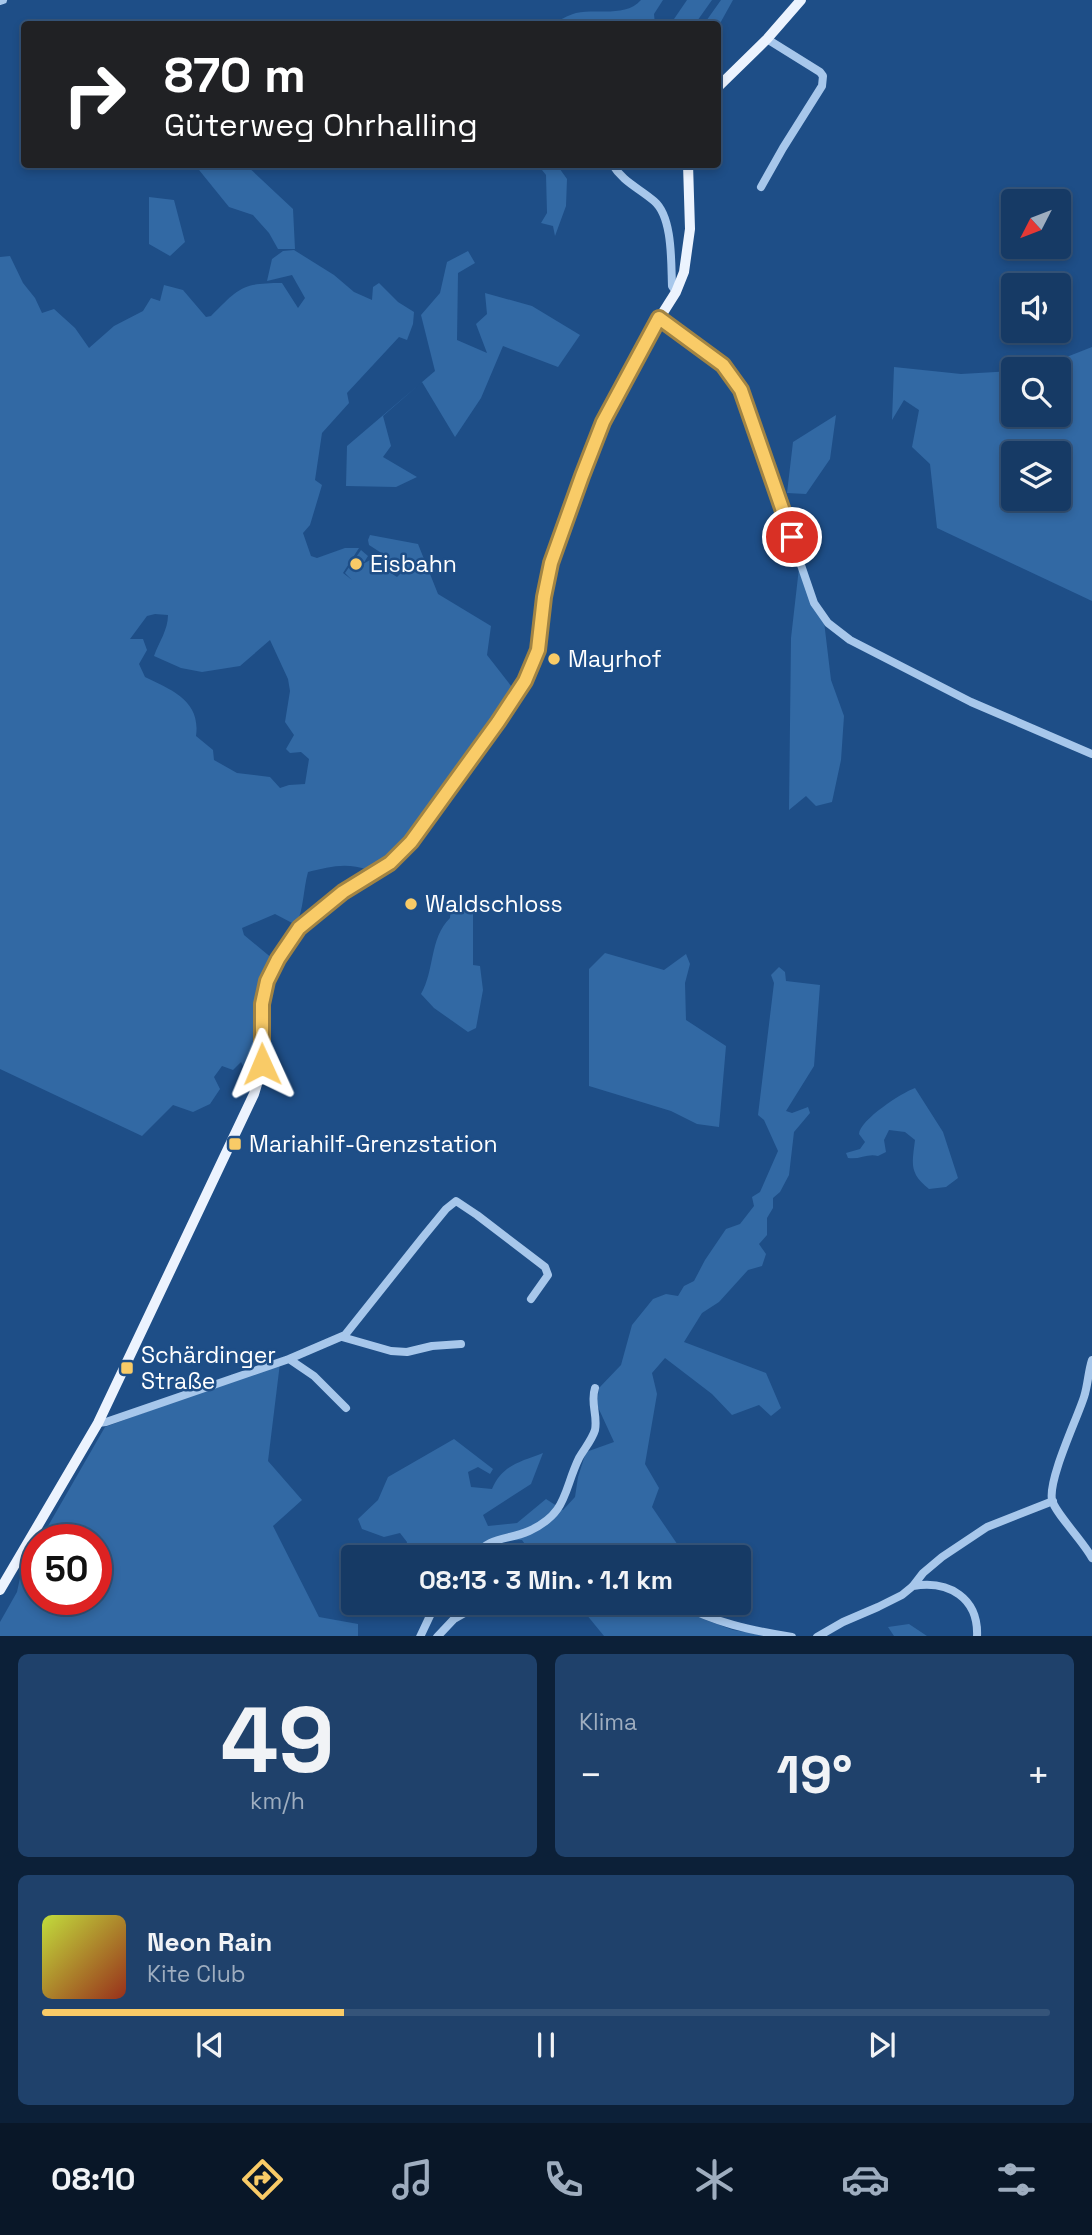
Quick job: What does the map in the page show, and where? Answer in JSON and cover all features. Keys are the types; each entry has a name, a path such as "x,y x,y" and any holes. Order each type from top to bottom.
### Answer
{"main road":[{"path":"721,84 802,0"},
{"path":"0,1590 98,1423 254,1094 262,1064 263,993 278,959 299,928 343,892 401,853 525,681 538,650 549,572 582,476 603,422 676,292 684,272 689,242 688,168"}],"street":[{"path":"761,187 822,86 823,80 820,72 767,39"},
{"path":"615,168 630,185 652,199 661,210 667,229 672,286 676,292"},
{"path":"659,318 723,365 741,390 814,603 828,623 850,640 971,702 1092,754"},
{"path":"98,1423 289,1359 342,1337 438,1218 456,1201 545,1267 548,1275 531,1298"},
{"path":"342,1337 391,1352 461,1344"},
{"path":"289,1359 314,1376 346,1408"},
{"path":"1092,1360 1090,1386 1052,1490 1052,1501 1092,1558"},
{"path":"485,1545 532,1530 559,1508 573,1471 595,1430 592,1399 594,1388"},
{"path":"817,1636 878,1608 913,1586 923,1573 988,1527 1052,1501"},
{"path":"913,1586 942,1586 959,1594 973,1611 978,1627 977,1636"},
{"path":"420,1636 430,1615"},
{"path":"437,1636 461,1615"},
{"path":"700,1615 734,1627 792,1636"}],"shaded area":[{"path":"641,0 663,0 654,14 655,21 557,21 576,13 619,11 635,6"},
{"path":"687,0 712,0 697,21 674,19"},
{"path":"721,0 733,0 721,22 706,21"},
{"path":"197,168 249,168 293,209 295,249 278,249 269,233 253,215 229,207"},
{"path":"540,168 559,168 567,179 566,206 555,236 553,226 541,223 547,213 546,175"},
{"path":"149,197 174,200 185,242 170,256 149,244"},
{"path":"294,250 334,275 354,292 372,300 373,287 379,283 398,302 414,312 407,340 399,337 347,393 349,403 322,433 315,480 322,485 310,525 303,533 311,556 317,558 345,548 359,548 343,573 352,580 345,573 361,550 368,556 363,564 370,560 397,577 401,573 383,554 369,545 370,535 418,544 438,594 491,626 487,655 515,691 395,855 368,870 345,866 308,872 296,925 275,914 242,928 244,935 273,959 258,987 259,1032 253,1085 241,1062 233,1070 222,1066 214,1077 220,1089 210,1104 193,1112 173,1105 142,1136 0,1069 0,257 10,256 42,313 54,309 75,328 89,348 114,326 143,311 151,298 160,301 164,285 183,290 206,317 211,316 235,293 258,284 282,283 298,308 305,298 292,275 267,281 272,259 283,251","holes":["168,615 165,631 154,656 181,668 202,672 240,666 270,640 288,679 290,691 285,722 294,735 286,749 290,753 301,752 309,759 305,784 280,788 270,777 237,773 214,760 213,750 196,736 194,714 189,705 174,692 145,677 139,664 147,650 143,639 130,639 147,616"]},
{"path":"468,251 475,263 458,273 457,340 487,353 476,324 487,314 485,293 532,306 580,335 558,367 503,346 481,398 455,437 422,382 435,371 421,315 440,293 447,262"},
{"path":"1092,347 1092,601 937,528 930,464 912,447 919,410 904,400 892,420 894,367 961,374 1001,372 1001,427 1071,427 1071,357 1067,357"},
{"path":"418,386 383,416 391,446 383,457 417,477 396,487 346,486 347,446"},
{"path":"836,415 830,459 806,494 787,493 793,442"},
{"path":"799,568 823,613 831,680 844,716 841,760 832,802 816,806 806,796 789,810 791,638"},
{"path":"451,906 473,909 473,965 480,966 483,990 476,1028 468,1032 434,1008 421,994 435,945 443,926 450,918"},
{"path":"605,953 664,970 686,954 690,964 685,983 686,1020 726,1046 719,1127 697,1124 671,1111 589,1086 589,969"},
{"path":"779,967 785,972 786,981 820,985 814,1066 786,1111 792,1113 808,1107 810,1113 794,1132 789,1175 780,1192 773,1198 773,1208 767,1218 767,1235 759,1244 766,1254 762,1266 748,1270 719,1302 702,1313 684,1342 766,1373 781,1408 771,1416 759,1405 732,1415 712,1394 665,1358 652,1373 657,1394 645,1464 659,1488 652,1507 678,1545 526,1545 522,1540 493,1541 485,1545 406,1545 400,1533 384,1537 362,1529 358,1519 378,1500 388,1477 454,1439 493,1469 490,1474 478,1467 468,1472 471,1487 492,1489 506,1469 543,1453 531,1484 483,1515 488,1526 517,1523 546,1499 563,1510 575,1497 586,1452 614,1442 597,1405 599,1388 621,1365 632,1325 653,1299 666,1294 678,1296 684,1286 694,1281 726,1229 740,1224 754,1206 752,1197 760,1192 778,1151 764,1120 758,1115 774,983 771,975"},
{"path":"915,1088 943,1132 958,1178 946,1187 929,1189 918,1178 913,1168 915,1140 905,1132 889,1130 884,1140 886,1152 878,1156 848,1158 846,1153 860,1149 865,1142 859,1134 873,1115 900,1095"},
{"path":"280,1363 268,1461 302,1500 273,1526 319,1617 358,1624 358,1636 0,1636 0,1622 17,1592 21,1573 21,1615 112,1615 112,1524 49,1524 105,1427"},
{"path":"587,1615 695,1615 733,1630 769,1636 604,1636"},
{"path":"909,1624 927,1636 894,1636 888,1627"}],"place":[{"name":"Eisbahn","path":"356,564"},
{"name":"Mayrhof","path":"554,659"},
{"name":"Waldschloss","path":"411,904"},
{"name":"Mariahilf-Grenzstation","path":"235,1144"},
{"name":"Schärdinger Straße","path":"127,1368"}],"route":[{"path":"262,1064 263,993 278,959 299,928 343,892 390,863 401,853 525,681 535,661 541,637 544,597 551,563 592,448 623,383 659,318 723,365 741,390 792,537"}]}
